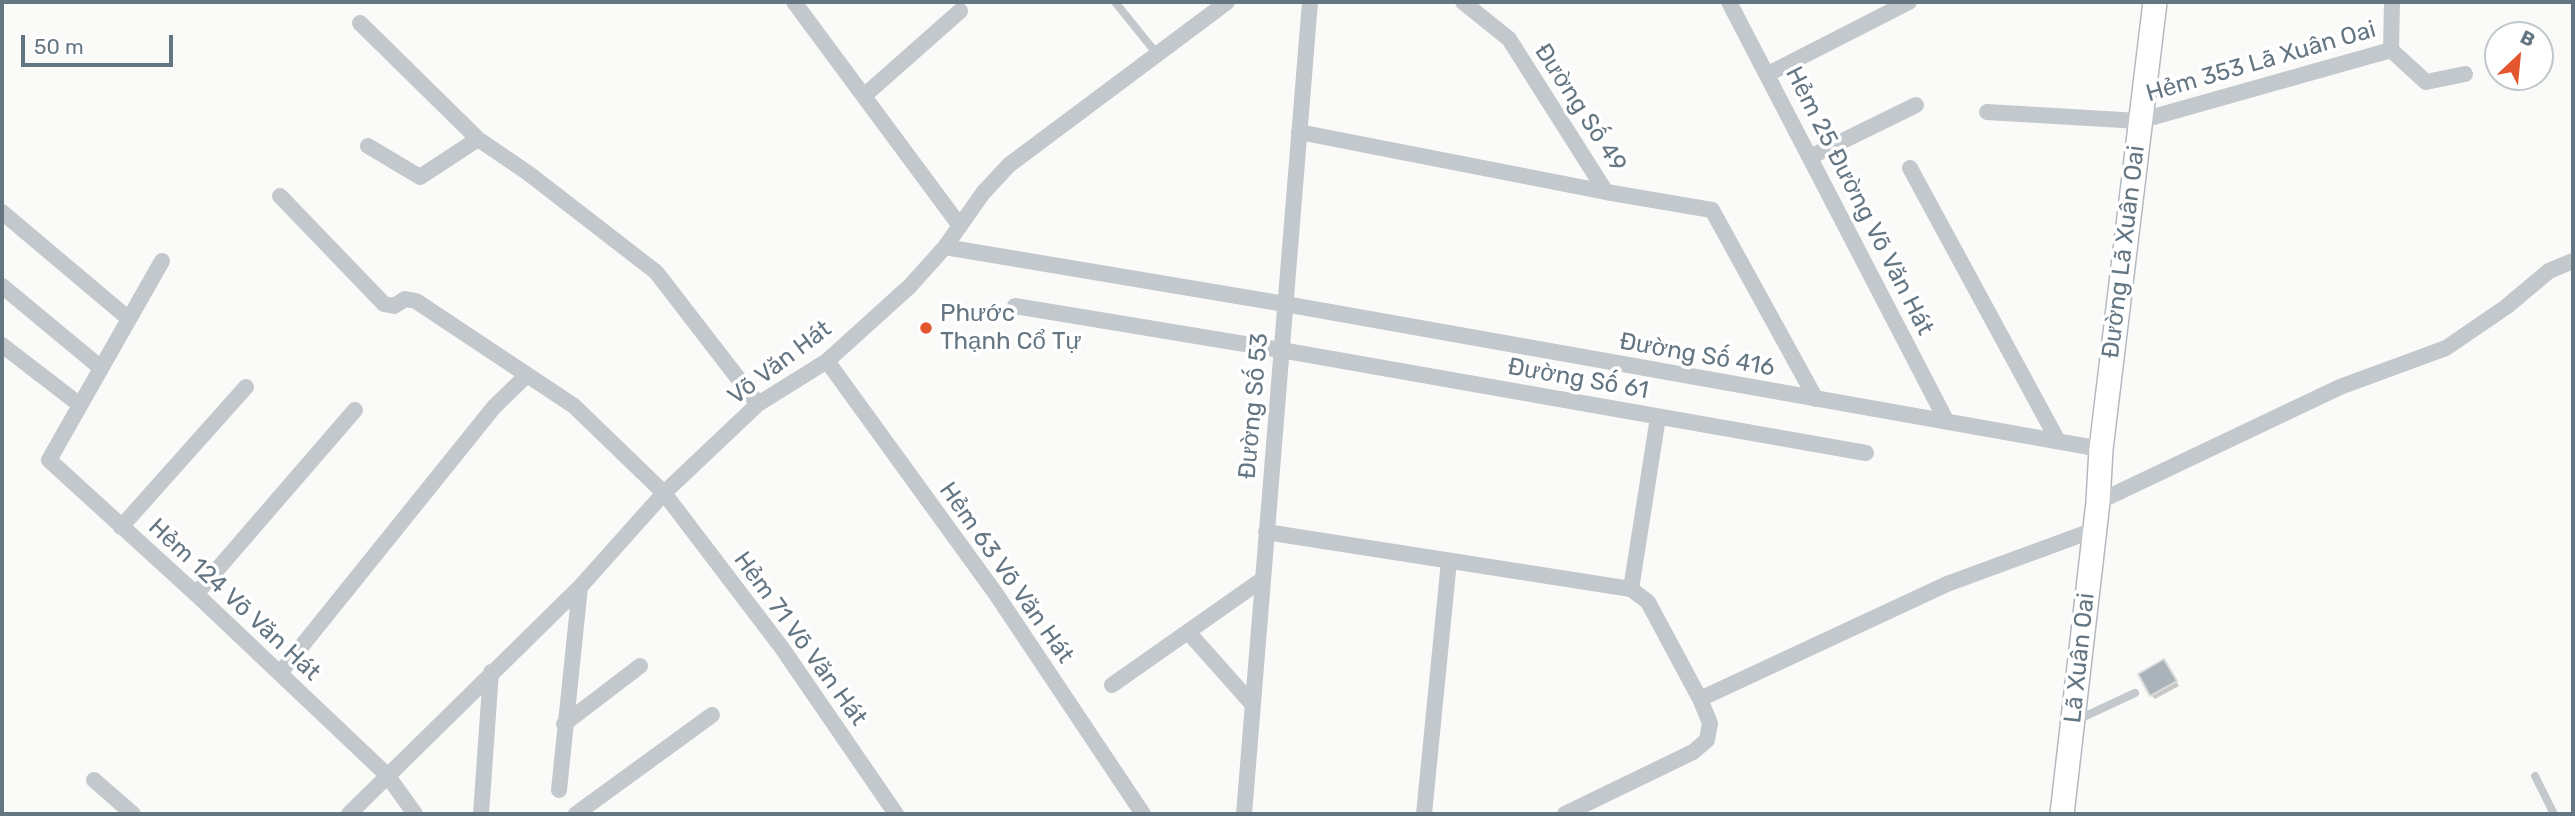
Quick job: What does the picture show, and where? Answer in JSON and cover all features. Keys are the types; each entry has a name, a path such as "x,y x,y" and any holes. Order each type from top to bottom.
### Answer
{"main road":[{"name":"Đường Lã Xuân Oai","path":"2098,502 2101,449 2155,2"},
{"name":"Lã Xuân Oai","path":"2062,814 2098,502"}],"street":[{"path":"794,2 960,226"},
{"name":"Võ Văn Hát","path":"349,814 580,586 664,493 758,404 827,361 910,286 944,247 983,193 1009,165 1227,2"},
{"name":"Đường Số 53","path":"1244,814 1310,2"},
{"name":"Đường Số 49","path":"1463,2 1509,39 1606,192 1712,210 1816,399"},
{"name":"Hẻm 25 Đường Võ Văn Hát","path":"1729,2 1947,422"},
{"path":"1768,74 1909,2"},
{"name":"Hẻm 353 Lã Xuân Oai","path":"1987,111 2139,121 2392,50 2392,2"},
{"path":"865,95 960,11"},
{"path":"360,23 478,139 528,173 656,272 758,404"},
{"path":"2392,50 2426,82 2465,74"},
{"path":"1810,157 1916,105"},
{"path":"1299,132 1606,192"},
{"path":"368,146 420,177 478,139"},
{"path":"1910,168 2058,441"},
{"name":"Hẻm 71 Võ Văn Hát","path":"280,196 384,304 394,306 405,299 416,301 574,406 664,493 782,648 896,814"},
{"path":"2,212 129,319"},
{"name":"Đường Số 416","path":"944,247 1285,304 2101,449"},
{"path":"2,345 80,405 162,261"},
{"path":"2098,502 2340,387 2446,348 2506,307 2549,271 2573,261"},
{"path":"2,286 101,368"},
{"name":"Đường Số 61","path":"1015,306 1866,453"},
{"name":"Hẻm 63 Võ Văn Hát","path":"827,361 996,594 1143,814"},
{"path":"280,673 494,407 527,375"},
{"path":"121,527 246,387"},
{"name":"Hẻm 124 Võ Văn Hát","path":"80,405 49,460 196,594 387,775 415,814"},
{"path":"196,594 355,410"},
{"path":"1631,589 1658,417"},
{"path":"1700,699 1947,584 2094,530"},
{"path":"1266,532 1631,589 1648,602 1700,699 1710,723 1707,740 1693,752 1565,814"},
{"path":"1424,814 1449,561"},
{"path":"1112,685 1263,579"},
{"path":"558,790 580,586"},
{"path":"1189,633 1252,705"},
{"path":"564,724 640,666"},
{"path":"481,814 491,672"},
{"path":"576,814 712,715"},
{"path":"94,780 132,814"}],"lane":[{"path":"1115,2 1157,54"},
{"path":"2074,721 2134,693"},
{"path":"2535,776 2554,814"}],"building":[{"path":"2164,659 2177,681 2150,696 2138,674"}],"place":[{"name":"Phước Thạnh Cổ Tự","path":"926,328"}]}
